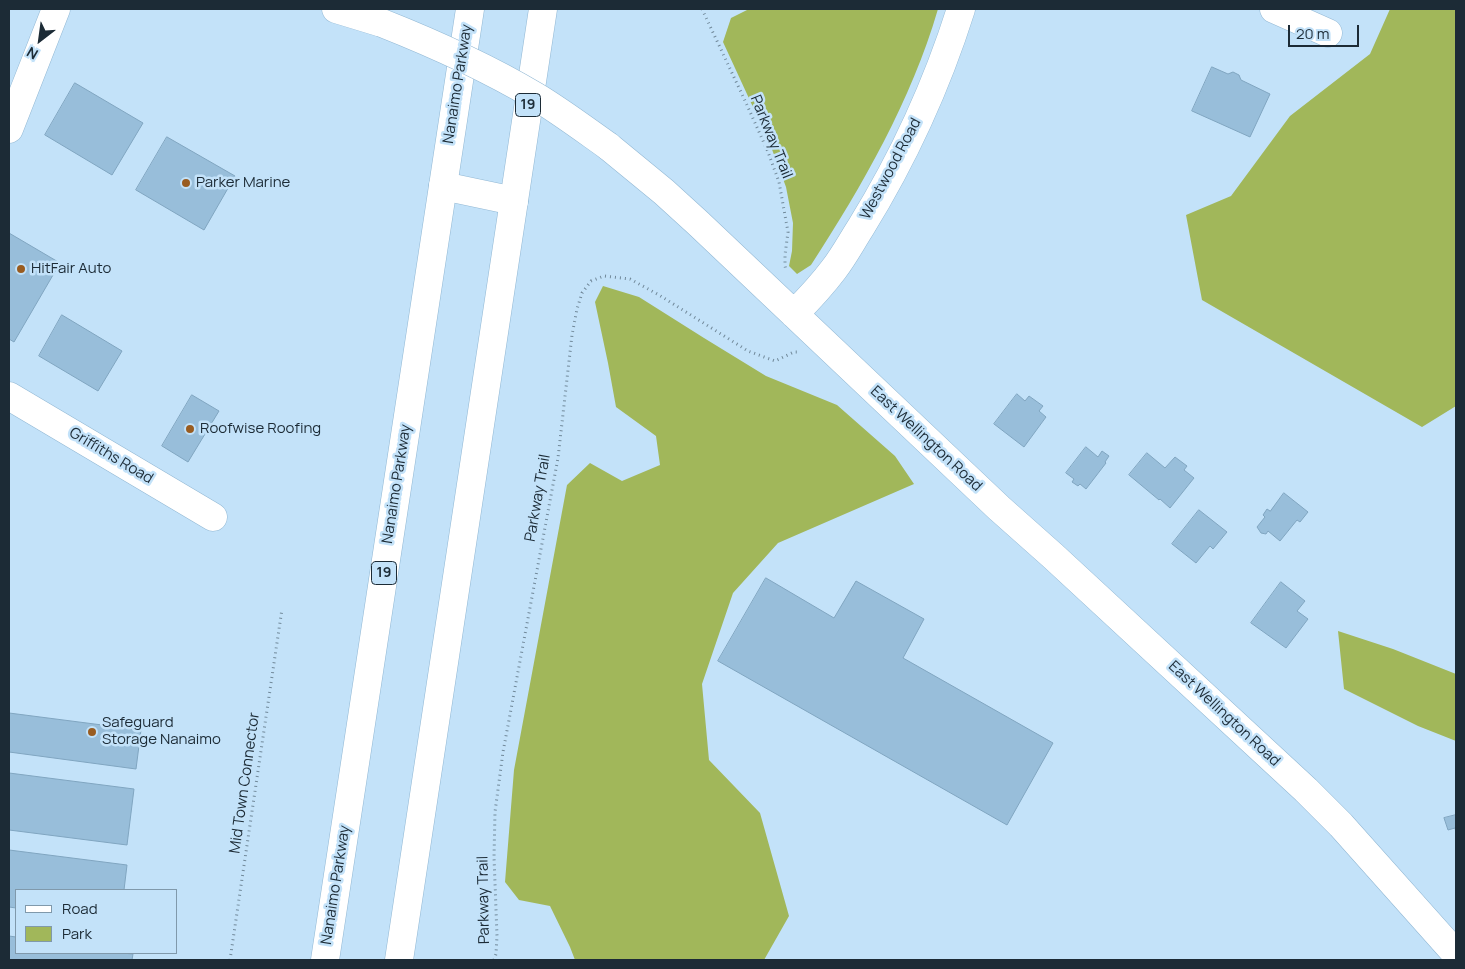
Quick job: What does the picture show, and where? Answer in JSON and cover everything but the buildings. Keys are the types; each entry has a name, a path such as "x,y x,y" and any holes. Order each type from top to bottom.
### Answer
{"main road":[{"path":"9,129 56,9"},
{"name":"East Wellington Road","path":"336,9 382,23 427,40 506,79 570,119 608,146 664,192 999,508 1306,790 1341,825 1456,954"},
{"name":"Nanaimo Parkway","path":"325,960 470,9"},
{"name":"19","path":"399,960 543,9"},
{"name":"Westwood Road","path":"794,314 816,292 835,268 873,207 929,94 949,46 960,9"},
{"path":"1274,9 1328,33"},
{"path":"443,186 514,201"},
{"name":"Griffiths Road","path":"9,396 213,517"}],"path":[{"name":"Parkway Trail","path":"702,9 751,112 779,182 788,232 785,266 788,276"},
{"name":"Parkway Trail","path":"494,960 497,936 494,857 495,812 503,752 558,458 572,335 582,293 591,281 604,276 630,280 659,295 748,351 775,361 800,351"},
{"name":"Mid Town Connector","path":"230,960 282,609"}],"green space":[{"path":"749,9 938,9 914,77 884,142 849,204 811,265 797,274 789,266 792,251 793,223 786,187 770,144 723,42 731,18"},
{"path":"1390,9 1456,9 1456,406 1422,427 1202,300 1186,215 1231,196 1290,116 1370,54"},
{"path":"603,286 639,297 766,376 837,405 895,456 914,484 778,543 733,593 702,684 709,760 760,813 789,916 764,960 575,960 550,906 519,900 505,882 514,770 567,485 590,463 622,481 660,465 656,436 616,407 595,302"},
{"path":"1338,631 1393,649 1456,674 1456,741 1418,726 1344,689"}],"place":[{"name":"Parker Marine","path":"186,183"},
{"name":"HitFair Auto","path":"21,269"},
{"name":"Roofwise Roofing","path":"190,429"},
{"name":"Safeguard Storage Nanaimo","path":"92,732"}]}
